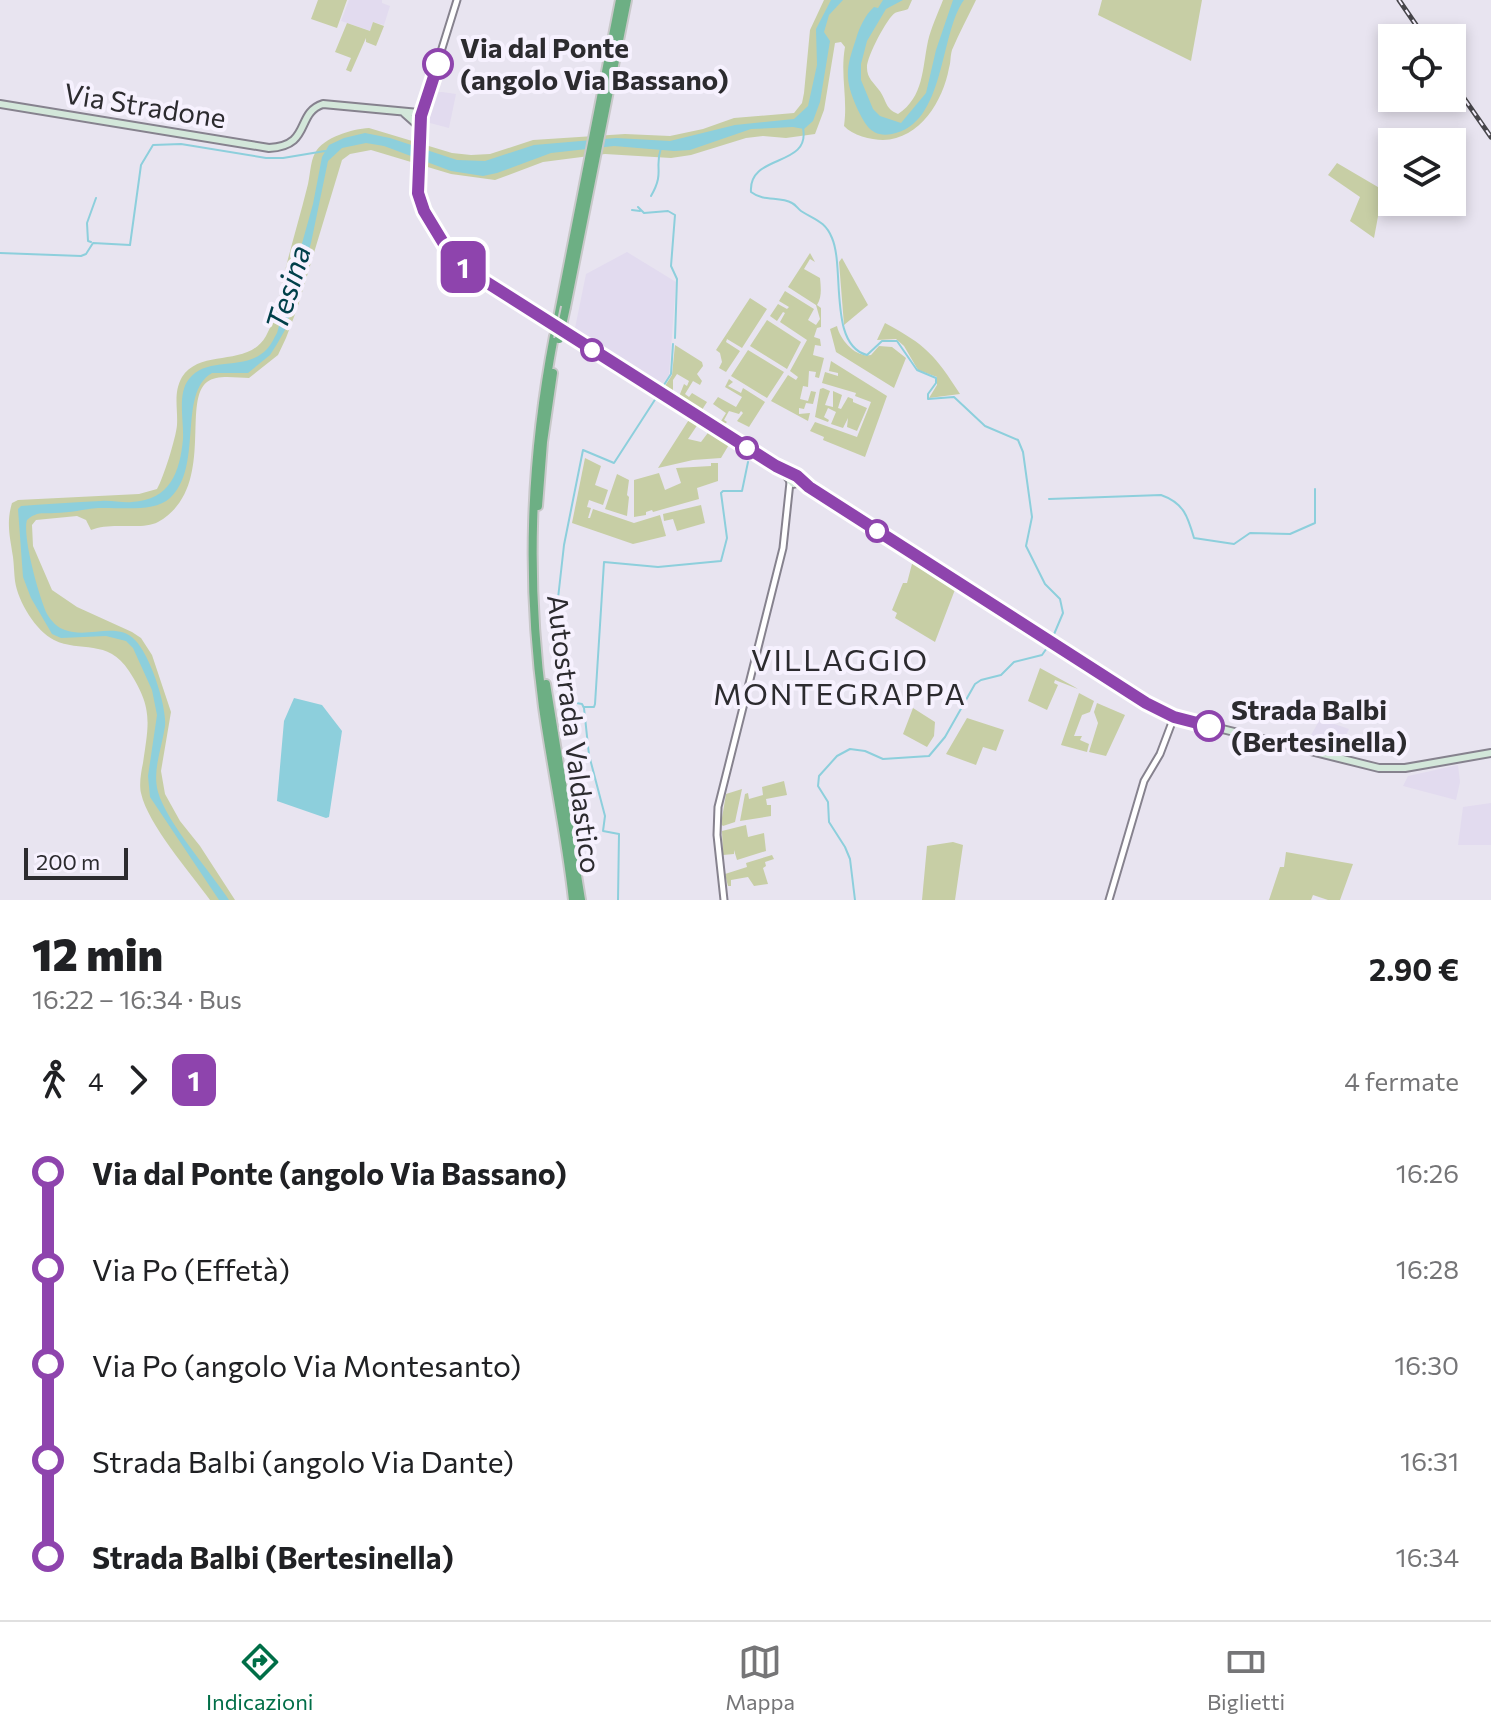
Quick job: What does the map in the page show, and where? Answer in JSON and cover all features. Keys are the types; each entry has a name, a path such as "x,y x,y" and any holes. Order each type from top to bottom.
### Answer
{"highway":[{"path":"557,338 566,307 620,0"},
{"path":"581,900 546,684 538,588 541,466 557,323 627,0"},
{"name":"Autostrada Valdastico","path":"557,338 541,404 533,483 534,607 543,705 573,900"}],"main road":[{"name":"Via Stradone","path":"0,104 263,148 283,146 298,136 309,112 318,105 330,103 403,112 418,120"},
{"path":"418,120 418,190 424,211 447,249 464,268 1146,703 1174,717 1379,768 1405,768 1491,753"}],"street":[{"path":"418,120 457,0"},
{"path":"724,900 717,835 718,807 783,548 789,493 794,481"},
{"path":"1109,900 1144,781 1160,754 1174,717"}],"shaded area":[{"path":"349,0 382,0 390,6 384,25 373,22 371,31 341,21"},
{"path":"431,93 456,94 449,128 426,122 427,118 424,117"},
{"path":"627,252 676,282 669,375 660,388 574,333 586,274"},
{"path":"1320,719 1349,729 1338,752 1305,746"},
{"path":"1458,765 1460,782 1456,800 1403,786 1408,776"},
{"path":"1491,803 1491,845 1458,845 1463,807"}],"green space":[{"path":"318,0 347,0 337,28 311,19"},
{"path":"824,0 912,0 908,9 895,13 887,22 868,63 869,78 888,106 898,114 907,107 917,91 929,36 943,0 976,0 952,50 946,81 935,105 928,116 908,133 878,140 857,134 844,126 845,47 841,42 835,43 824,110 815,134 746,138 671,158 605,154 543,162 495,180 451,174 371,150 350,154 342,160 297,309 278,355 249,378 216,378 207,382 200,392 193,468 187,489 176,507 158,522 143,526 108,526 91,530 86,520 77,516 36,520 32,525 33,546 52,590 77,607 132,632 141,638 152,655 171,712 161,771 165,794 235,900 210,900 161,834 145,806 140,782 147,737 146,706 129,671 121,661 103,650 64,644 47,636 24,607 15,581 9,517 12,503 18,500 139,494 157,489 176,431 177,395 182,377 190,368 201,363 248,352 266,336 277,308 313,157 325,142 347,132 369,128 452,153 490,154 533,140 625,134 670,136 734,118 794,113 802,103 804,93 810,30"},
{"path":"1102,0 1202,0 1191,61 1098,15"},
{"path":"373,22 384,26 376,46 366,42 366,38 351,72 346,70 351,58 335,52 347,23 370,31"},
{"path":"1337,163 1378,187 1374,238 1350,221 1360,197 1328,175"},
{"path":"810,253 815,262 810,259 804,269 820,278 821,289 817,305 821,308 821,327 817,328 814,337 820,339 821,346 815,345 813,355 824,358 819,378 815,377 816,372 809,371 808,387 803,386 800,399 808,401 811,391 816,392 813,404 806,403 804,409 799,408 799,414 810,413 808,421 771,401 788,375 796,380 798,377 790,371 807,340 780,322 785,313 777,321 770,316 778,304 787,309 789,307 779,301 785,291 814,309 808,320 816,325 820,319 816,305 788,287"},
{"path":"842,258 868,305 844,325 839,262"},
{"path":"750,298 767,309 742,348 727,339 726,342 740,351 726,372 719,368 722,362 716,350"},
{"path":"767,320 801,342 787,369 750,346"},
{"path":"885,323 928,352 960,394 929,398 937,385 937,377 918,370 904,346 896,339 877,340"},
{"path":"837,326 845,342 860,354 871,355 879,346 892,347 906,358 894,388 836,352 830,329"},
{"path":"675,345 702,362 703,366 697,374 702,381 700,385 693,381 685,394 689,397 692,393 707,402 700,413 678,399 684,384 687,386 689,381 677,374 673,380 673,396 663,389 672,375"},
{"path":"748,350 784,372 767,398 731,376"},
{"path":"831,361 887,396 865,457 823,440 824,437 810,431 815,422 857,437 871,402 855,396 856,393 822,383 825,372 838,376 838,373 829,371"},
{"path":"729,379 733,382 728,386 741,393 743,388 765,402 749,427 737,421 743,413 741,411 739,414 729,411 725,424 721,421 726,413 713,404 718,397 736,407 742,397 725,387"},
{"path":"820,389 830,391 825,405 833,407 833,391 842,395 838,408 841,409 848,397 867,408 857,431 847,427 848,418 843,428 831,424 836,412 828,408 824,417 828,422 815,417"},
{"path":"690,418 698,424 688,439 701,442 710,430 730,443 721,458 693,460 658,468"},
{"path":"585,458 601,466 595,485 608,490 603,505 589,500 587,507 591,508 588,518 593,509 634,523 660,515 666,536 633,544 572,523"},
{"path":"711,463 718,463 718,481 697,488 699,499 634,517 634,480 659,473 665,490 681,483 676,468 711,466"},
{"path":"617,474 629,480 627,516 605,509"},
{"path":"701,505 705,523 677,531 673,519 664,521 663,514"},
{"path":"913,560 956,587 935,642 895,618 897,613 892,610 903,583 907,583"},
{"path":"1040,668 1078,689 1055,680 1054,683 1058,685 1047,710 1028,701"},
{"path":"1079,693 1094,701 1090,712 1082,715 1074,736 1082,736 1080,740 1089,744 1087,752 1061,745"},
{"path":"1097,703 1125,715 1106,756 1089,752 1098,723 1094,712"},
{"path":"913,708 935,722 934,736 927,747 903,734"},
{"path":"967,718 1004,730 996,751 983,747 976,765 946,754"},
{"path":"784,781 787,795 766,799 767,805 771,805 771,816 740,821 745,794 748,793 749,799 763,795 762,787"},
{"path":"742,789 735,822 723,826 726,794"},
{"path":"746,825 748,837 764,833 766,851 737,860 734,850 734,854 723,855 722,831"},
{"path":"953,842 963,845 955,900 922,900 927,846"},
{"path":"1286,852 1353,864 1340,900 1313,895 1311,900 1269,900 1280,867 1284,867"},
{"path":"772,855 774,859 765,862 763,868 768,884 754,886 748,877 731,880 731,886 728,886 725,874"}],"water":[{"name":"Tesina","path":"831,0 843,0 829,15 824,32 830,41 820,102 813,121 804,129 751,129 690,150 614,146 551,153 483,176 451,171 384,146 366,143 342,148 328,161 311,243 285,330 270,355 248,373 212,373 202,383 195,397 186,468 180,485 170,498 155,506 40,514 27,520 32,567 47,614 53,622 62,629 74,632 128,634 141,647 152,669 165,717 157,767 158,792 179,832 229,900 219,900 150,797 148,776 157,715 152,690 133,648 126,641 106,636 61,638 52,634 23,577 18,509 21,506 71,502 145,500 156,496 171,482 179,462 183,439 182,400 189,379 206,367 258,356 277,333 313,204 322,157 329,145 365,133 457,160 485,161 534,145 616,138 670,141 735,125 794,119 808,106 817,65 816,29"},
{"path":"883,0 903,0 886,9 867,41 861,64 861,80 873,109 880,116 901,123 926,93 953,0 964,0 956,15 939,76 923,114 910,127 885,135 874,132 863,119 848,81 850,58 861,26 871,10 878,8"},
{"path":"294,698 322,705 342,731 329,817 326,818 277,801 284,721"}],"waterway":[{"path":"803,128 803,141 798,149 759,171 753,180 751,192 792,203 823,224 829,232 836,251 842,321 847,337 855,348 867,355 882,341 897,341 917,370 936,378 928,399 954,397 985,426 1018,440 1023,452 1032,517 1026,546 1045,584 1060,599 1063,613 1052,639"},
{"path":"0,253 81,256 93,243 130,245 141,165 153,145 181,144 266,158 325,151"},
{"path":"651,196 657,181 661,148"},
{"path":"91,242 88,241 87,223 96,198"},
{"path":"638,207 644,213 668,211 675,215 671,266 677,279 675,338"},
{"path":"632,210 640,211"},
{"path":"662,388 671,374 673,344"},
{"path":"618,900 619,834 603,831 605,816 589,755 584,708 582,704 565,701 563,697 555,645 564,545 583,450 614,463 658,395 697,420"},
{"path":"705,425 724,437"},
{"path":"584,707 594,707 595,704 604,562 658,567 721,561 727,538 721,493 742,491 748,462"},
{"path":"1049,499 1161,495 1175,502 1184,512 1194,538 1234,544 1250,533 1290,534 1315,523 1315,489"},
{"path":"855,900 850,859 829,822 828,802 818,786 819,776 837,756 850,749 865,751 883,759 929,756 945,737 975,684 1001,675 1014,662 1042,655 1049,645"}],"railway":[{"path":"1399,0 1415,24"},
{"path":"1466,101 1491,137"}],"bus line":[{"name":"1","path":"438,64 421,116 418,193 424,211 447,249 464,268 776,466 797,476 809,487 1146,703 1174,717 1209,726"}],"place":[{"name":"Via dal Ponte (angolo Via Bassano)","path":"438,64"},
{"name":"Strada Balbi (Bertesinella)","path":"1209,726"}],"district":[{"name":"VILLAGGIO MONTEGRAPPA","path":"840,678"}]}
